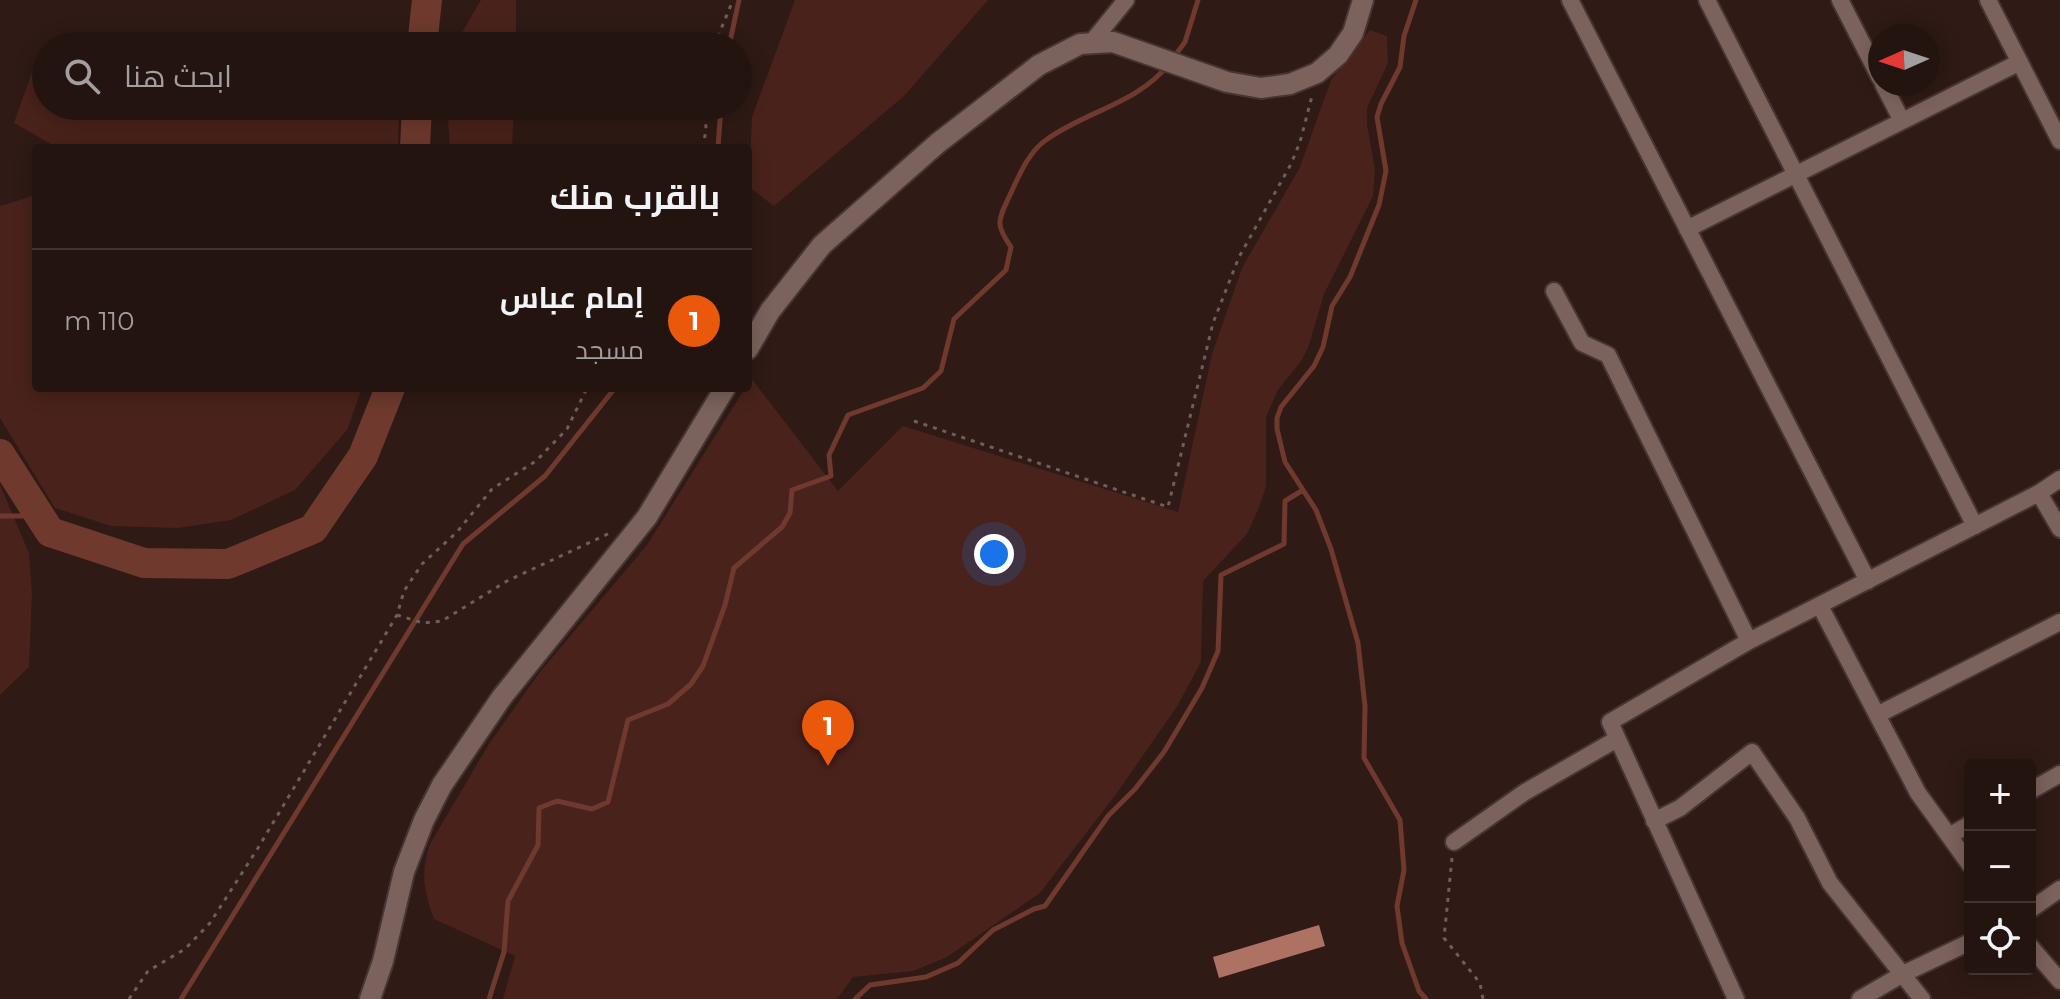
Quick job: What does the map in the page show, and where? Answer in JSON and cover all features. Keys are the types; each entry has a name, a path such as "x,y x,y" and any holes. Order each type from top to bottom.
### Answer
{"main road":[{"path":"752,342 770,311 822,245 938,143 1039,65 1080,44 1113,42 1227,82 1261,88 1290,84 1317,73 1338,55 1359,21 1363,0"},
{"path":"370,999 383,961 404,872 442,785 502,697 647,517 723,392"}],"street":[{"path":"1091,43 1126,0"},
{"path":"1570,0 1868,581"},
{"path":"1707,0 1975,526"},
{"path":"1840,0 1868,55"},
{"path":"1988,0 2060,141"},
{"path":"1687,229 2020,62"},
{"path":"1889,96 1902,121"},
{"path":"1554,291 1582,343 1608,355 1749,641"},
{"path":"1736,999 1610,722 1749,641 2039,493 2060,479"},
{"path":"2039,493 2060,529"},
{"path":"1820,606 1918,793 1964,857"},
{"path":"1877,715 2060,622"},
{"path":"1454,842 1525,792 1617,739"},
{"path":"1654,821 1680,808 1752,752 1797,818 1830,883 1922,999"},
{"path":"2036,788 2060,774"},
{"path":"1949,836 1964,827"},
{"path":"2036,906 2060,889"},
{"path":"1860,999 1964,945"},
{"path":"2036,953 2060,981"}],"path":[{"path":"720,32 733,0"},
{"path":"914,421 1168,507 1213,323 1239,257 1291,164 1300,142 1317,73"},
{"path":"704,144 706,120"},
{"path":"129,999 148,971 185,949 210,923 397,615 404,591 422,564 457,532 492,489 536,461 567,429 585,392"},
{"path":"397,615 423,623 442,621 507,581 619,529"},
{"path":"1454,842 1444,938 1480,983 1483,999"}],"shaded area":[{"path":"481,0 516,0 516,32 462,32"},
{"path":"795,0 988,0 904,96 774,206 752,189 752,117"},
{"path":"1370,30 1387,36 1388,63 1367,108 1375,170 1373,196 1324,294 1302,360 1278,390 1266,417 1266,487 1258,510 1247,534 1203,581 1201,662 1178,705 1117,793 1040,893 947,957 913,971 853,977 837,999 503,999 515,956 434,919 424,882 430,844 489,744 539,673 647,545 743,392 752,392 752,379 838,491 903,426 1178,512 1212,354 1242,268 1300,167 1331,80"},
{"path":"32,72 32,120 399,120 398,144 51,144 14,123"},
{"path":"448,120 513,120 512,144 450,144"},
{"path":"32,196 32,392 361,392 347,430 295,490 231,520 178,528 111,526 55,508 0,418 0,206"},
{"path":"0,485 29,553 32,593 29,667 0,695"}],"building":[{"path":"1319,925 1325,946 1219,978 1213,957"}],"waterway":[{"path":"424,32 427,0"},
{"path":"732,32 739,0"},
{"path":"1174,57 1185,42 1198,0"},
{"path":"1416,0 1404,36 1400,67 1377,117 1386,171 1379,205 1350,277 1332,306 1323,347 1314,366 1281,407 1277,429 1285,462 1316,510 1331,549 1358,643 1365,706 1364,758 1400,820 1404,870 1397,906 1402,943 1419,991 1426,999"},
{"path":"489,999 504,952 508,901 538,845 539,808 557,801 592,809 608,802 628,720 668,704 691,684 703,666 725,605 734,568 782,527 790,513 792,490 831,476 829,455 848,415 923,388 941,371 954,319 1006,270 1011,247 1002,233 1001,217 1034,151 1061,130 1142,89 1168,65"},
{"path":"415,144 416,120"},
{"path":"718,144 720,120"},
{"path":"0,454 50,532 144,563 228,564 313,529 363,456 388,392"},
{"path":"181,999 463,544 545,476 612,392"},
{"path":"855,999 870,985 926,977 958,963 993,930 1045,906 1108,816 1135,789 1164,752 1202,688 1218,651 1221,575 1284,544 1285,501 1303,490"},
{"path":"0,516 40,516"}],"place":[{"name":"إمام عباس","path":"828,766"}]}
